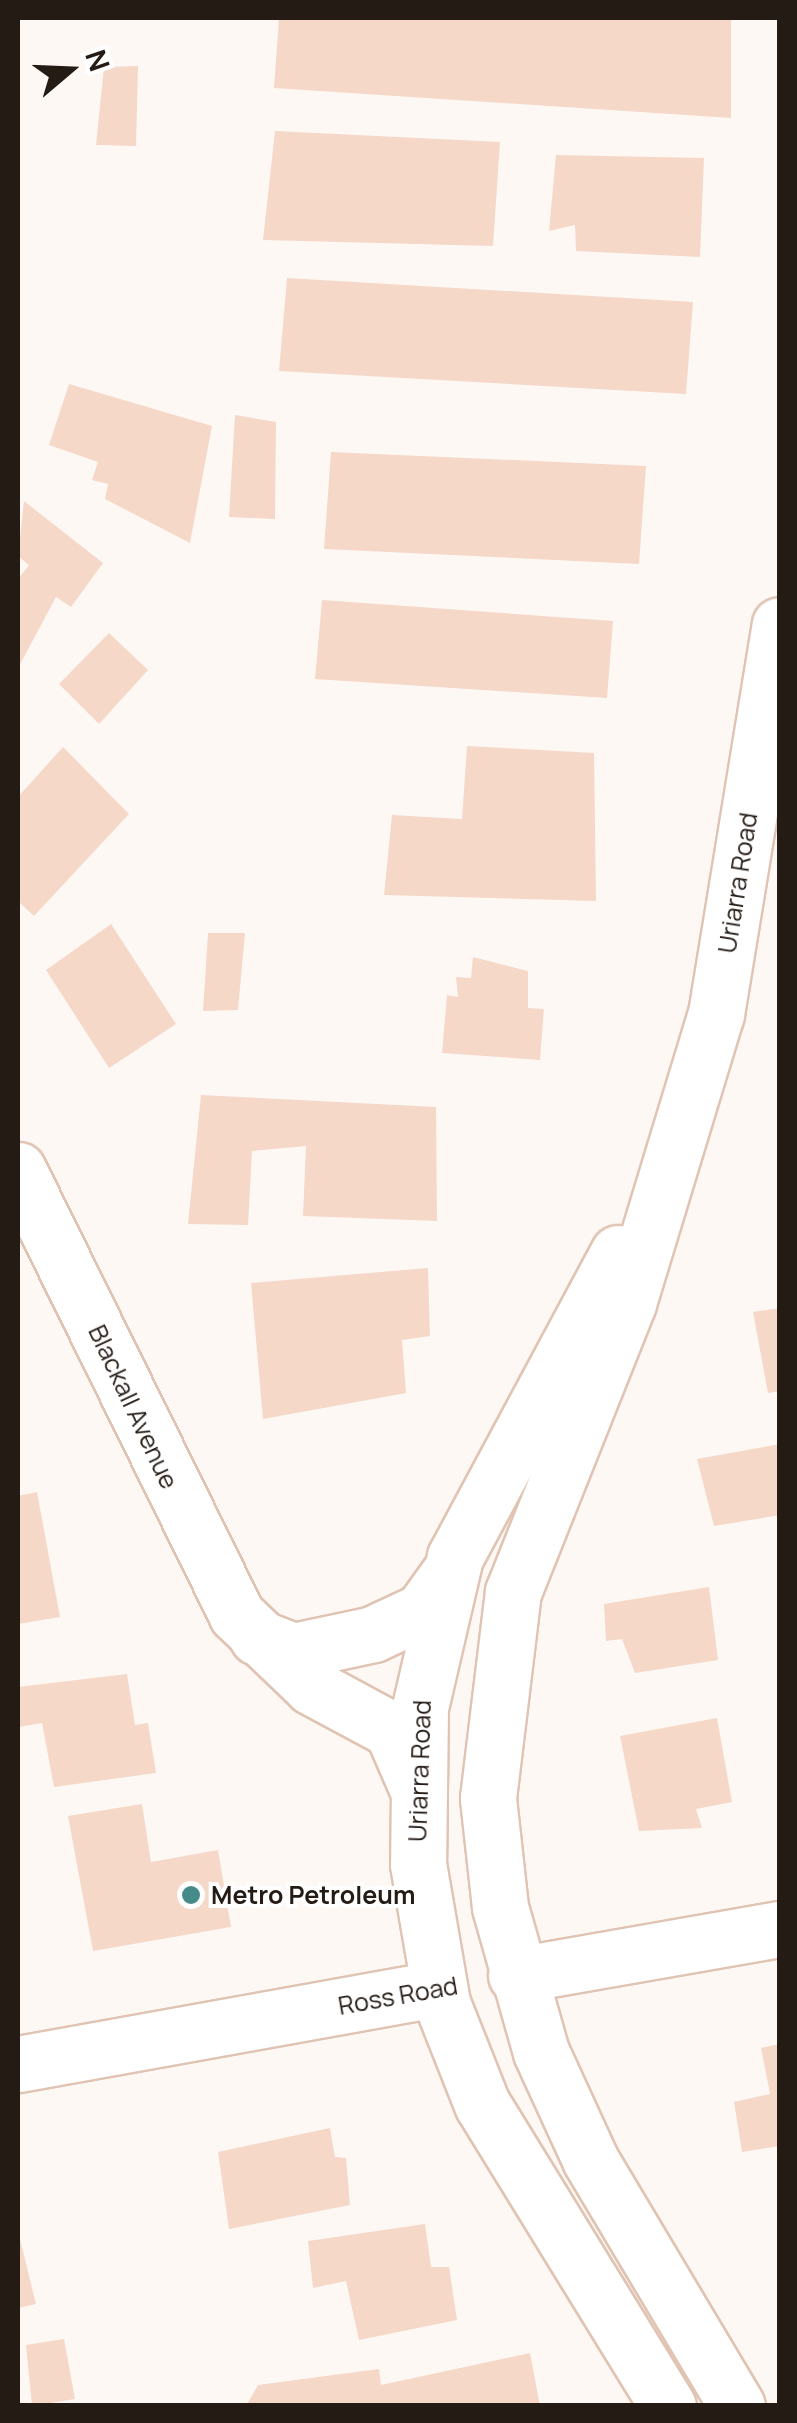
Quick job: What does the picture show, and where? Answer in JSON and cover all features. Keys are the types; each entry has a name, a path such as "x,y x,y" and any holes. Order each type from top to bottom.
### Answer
{"main road":[{"name":"Uriarra Road","path":"737,2406 590,2158 516,1974 488,1798 505,1627 684,1137 720,994 780,626"},
{"name":"Uriarra Road","path":"668,2406 500,2140 439,1988 420,1888 418,1790 430,1646 450,1572 480,1500 684,1137"},
{"name":"Blackall Avenue","path":"18,1170 207,1563 257,1637 312,1687 392,1730 418,1790"},
{"path":"257,1637 294,1650 373,1634 422,1610 450,1572"},
{"name":"Ross Road","path":"18,2064 780,1930"}],"building":[{"path":"279,18 731,18 731,118 274,88"},
{"path":"138,66 136,146 96,145 104,67"},
{"path":"275,131 500,142 493,246 263,240"},
{"path":"556,155 704,158 700,257 576,251 575,225 549,231"},
{"path":"287,278 693,302 686,394 279,371"},
{"path":"69,384 212,426 190,543 105,499 108,484 92,480 98,462 49,445"},
{"path":"235,415 276,422 275,519 229,517"},
{"path":"331,452 646,466 639,564 324,549"},
{"path":"24,501 103,563 71,607 56,597 18,668 18,579 29,565 18,556"},
{"path":"322,600 613,621 607,698 315,679"},
{"path":"109,633 148,670 99,724 59,684"},
{"path":"467,746 594,753 596,901 384,895 392,815 462,819"},
{"path":"63,747 129,814 34,916 18,901 18,797"},
{"path":"111,924 176,1024 109,1068 46,970"},
{"path":"208,933 245,933 238,1010 203,1011"},
{"path":"473,957 528,971 528,1008 544,1009 540,1060 442,1053 447,995 458,997 456,977 471,978"},
{"path":"201,1095 436,1107 437,1221 303,1216 306,1146 252,1151 248,1225 188,1224"},
{"path":"428,1268 430,1336 402,1340 406,1393 263,1419 251,1283"},
{"path":"780,1308 780,1391 768,1393 753,1312"},
{"path":"780,1444 780,1515 714,1526 697,1459"},
{"path":"37,1492 60,1617 18,1624 18,1496"},
{"path":"709,1587 718,1660 635,1673 622,1639 606,1641 604,1604"},
{"path":"127,1674 135,1725 148,1723 156,1773 54,1787 42,1723 19,1727 18,1687"},
{"path":"717,1718 732,1802 696,1809 702,1828 639,1831 620,1736"},
{"path":"142,1804 151,1862 218,1850 231,1927 93,1951 68,1816"},
{"path":"780,2044 780,2146 742,2152 734,2102 770,2094 761,2048"},
{"path":"330,2128 335,2157 346,2158 350,2205 229,2229 218,2152"},
{"path":"425,2224 431,2267 449,2267 457,2320 359,2340 346,2281 313,2288 308,2241"},
{"path":"18,2231 36,2304 18,2308"},
{"path":"64,2339 75,2399 32,2406 26,2345"},
{"path":"530,2353 540,2406 246,2406 258,2385 379,2369 381,2385"}],"place":[{"name":"Metro Petroleum","path":"191,1895"}]}
